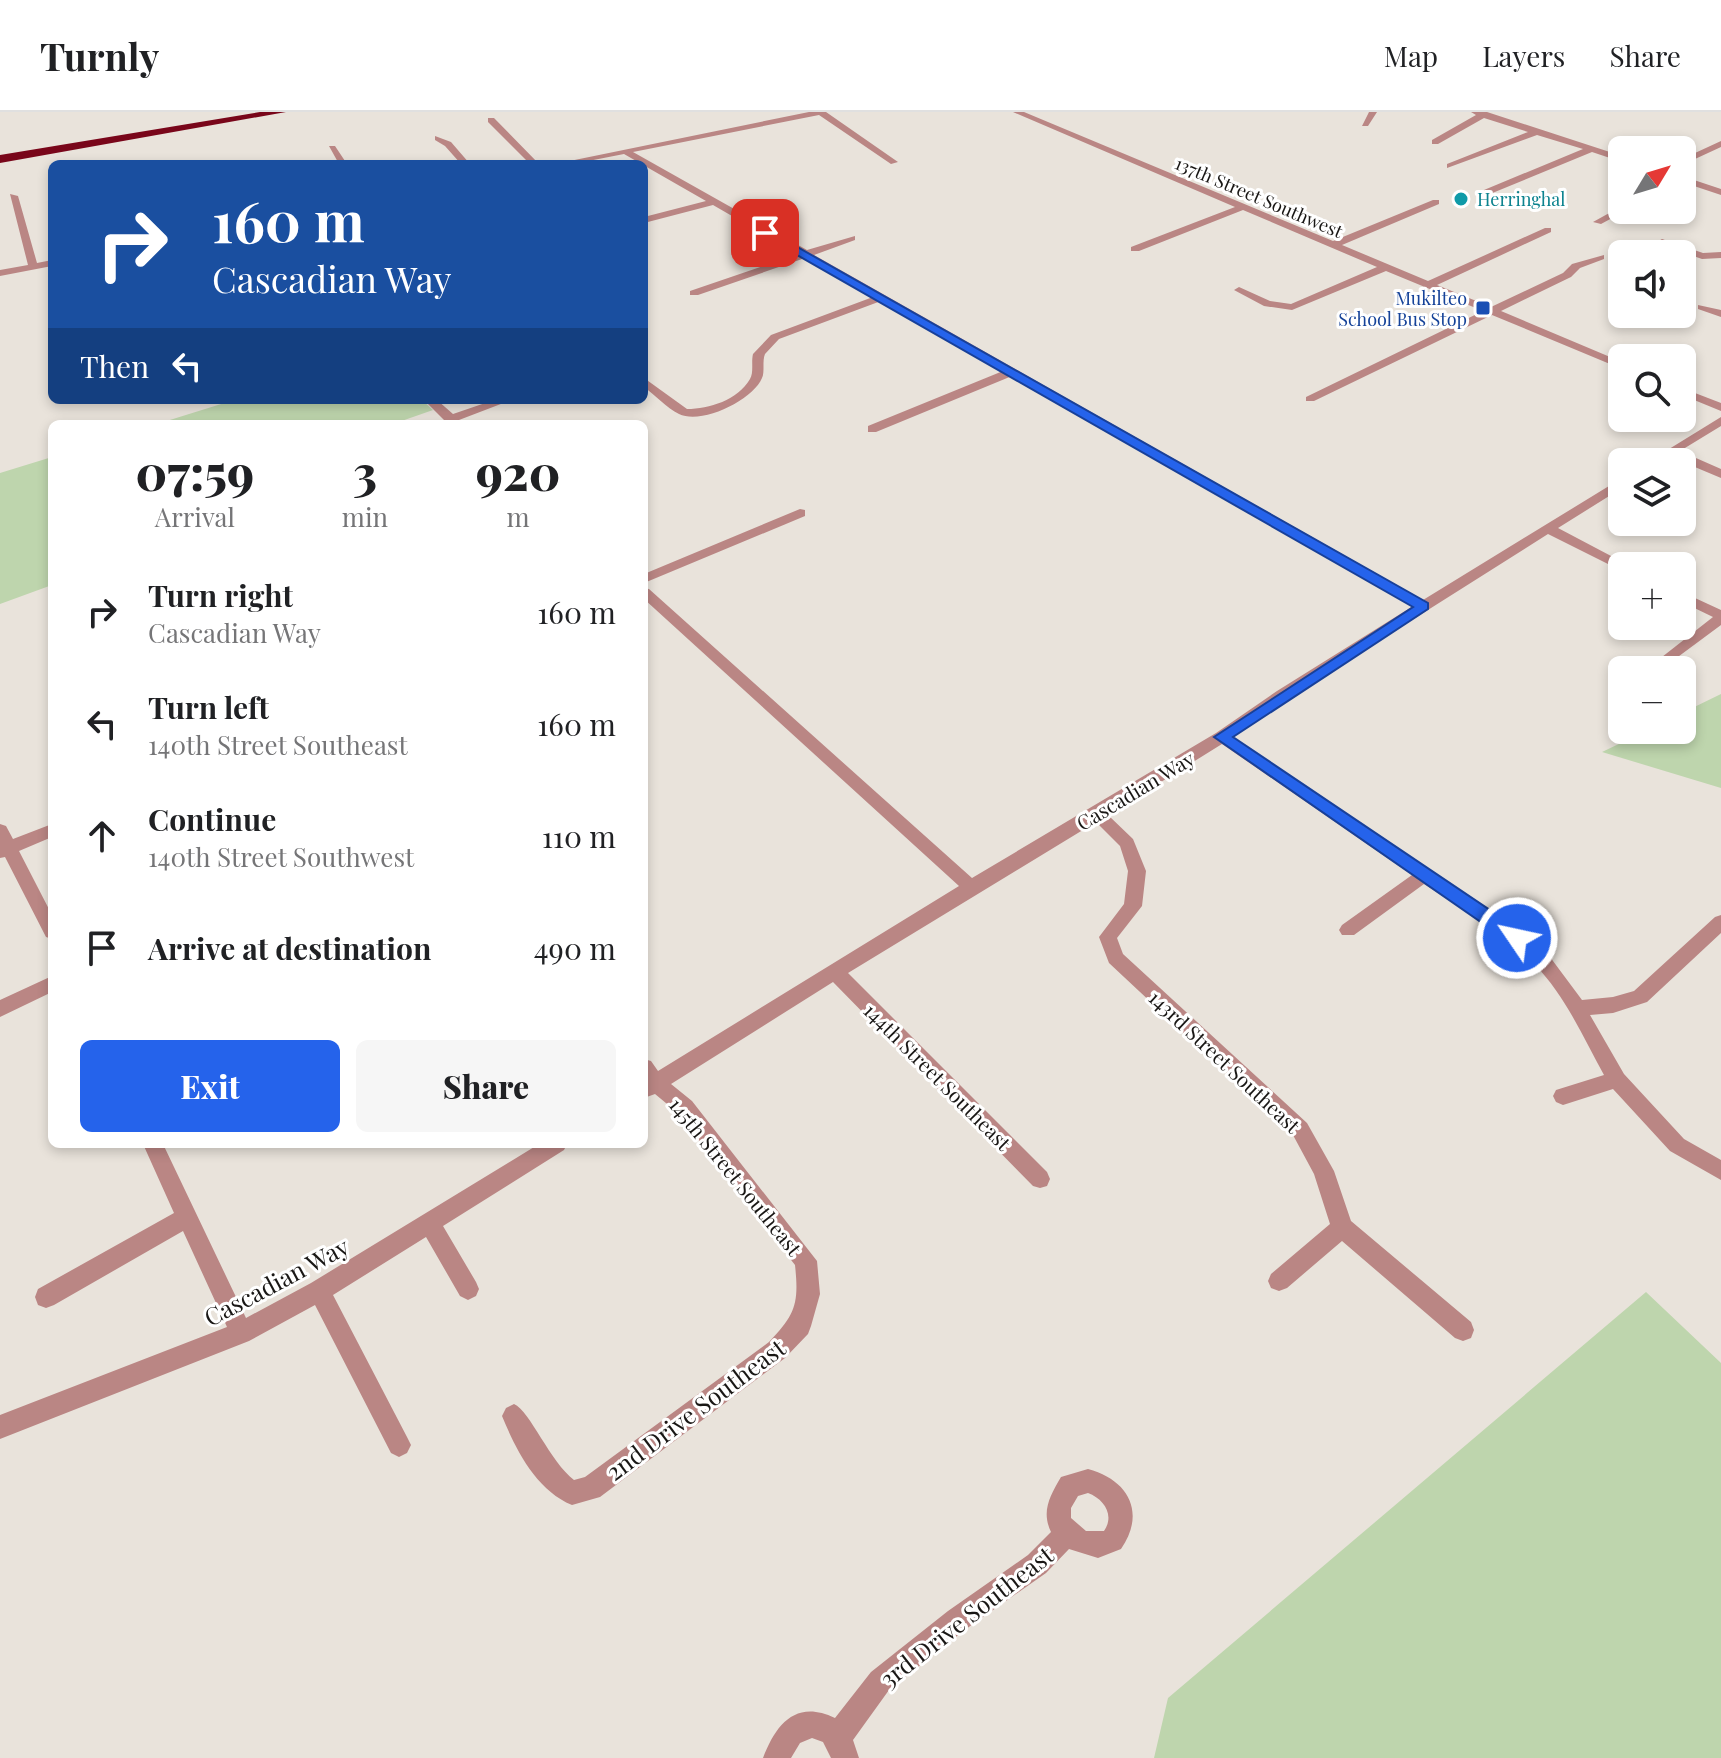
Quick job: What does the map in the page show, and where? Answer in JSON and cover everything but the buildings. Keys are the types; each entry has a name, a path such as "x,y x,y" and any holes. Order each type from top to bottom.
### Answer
{"highway":[{"path":"0,159 280,112"}],"street":[{"path":"579,160 821,112 894,162"},
{"name":"137th Street Southwest","path":"1017,112 1608,360"},
{"path":"1365,124 1373,112"},
{"path":"1435,142 1479,113 1608,154"},
{"path":"491,120 531,160"},
{"path":"1450,166 1538,131"},
{"path":"438,138 462,160"},
{"path":"1696,156 1721,144"},
{"path":"332,148 340,160"},
{"path":"1487,192 1592,149"},
{"path":"625,151 641,160"},
{"path":"648,164 1423,606"},
{"path":"1696,185 1721,192"},
{"path":"13,196 33,266"},
{"path":"648,219 713,202"},
{"path":"1333,245 1436,202"},
{"path":"1135,249 1243,207"},
{"path":"1598,222 1608,217"},
{"path":"1428,285 1548,230"},
{"path":"694,293 852,238"},
{"path":"1696,254 1721,255"},
{"path":"1310,399 1567,275 1576,266 1600,257"},
{"path":"0,273 48,264"},
{"path":"1239,290 1268,304 1292,307 1386,267"},
{"path":"648,384 684,412 708,411 748,391 758,376 755,361 763,346 775,337 880,298"},
{"path":"1702,307 1721,314"},
{"path":"872,429 1012,372"},
{"path":"1696,397 1721,407"},
{"path":"435,404 453,420"},
{"path":"456,420 495,404"},
{"path":"1677,448 1721,421"},
{"path":"1696,463 1721,474"},
{"name":"Cascadian Way","path":"648,1080 836,973 971,887 1097,814 1608,491"},
{"path":"648,577 800,513"},
{"path":"1547,528 1608,558"},
{"path":"648,596 971,887"},
{"path":"1672,656 1721,617 1696,604"},
{"path":"1222,737 1517,938 1544,962 1577,1008 1617,1080 1677,1145 1721,1171"},
{"name":"143rd Street Southeast","path":"1097,814 1127,843 1137,871 1133,906 1108,937 1115,958 1300,1129 1324,1171 1342,1227"},
{"path":"0,830 5,850 48,925"},
{"path":"5,850 48,832"},
{"path":"1348,930 1424,875"},
{"path":"1577,1008 1613,1005 1640,997 1721,922"},
{"name":"144th Street Southeast","path":"836,973 1040,1179"},
{"path":"0,1009 48,985"},
{"name":"145th Street Southeast","path":"648,1080 685,1107 806,1261 809,1294"},
{"path":"1563,1096 1617,1080"},
{"path":"155,1148 241,1333"},
{"name":"Cascadian Way","path":"0,1427 241,1333 319,1291 551,1148"},
{"path":"46,1297 187,1217"},
{"path":"430,1223 468,1289"},
{"path":"1279,1281 1342,1227 1463,1330"},
{"path":"319,1291 399,1445"},
{"name":"2nd Drive Southeast","path":"514,1416 545,1471 557,1485 572,1493 591,1488 777,1350 800,1326 809,1294"},
{"name":"3rd Drive Southeast","path":"842,1748 880,1681 946,1628 1037,1564 1067,1534"},
{"path":"777,1758 782,1742 799,1726 820,1725 842,1748"}],"green space":[{"path":"221,404 426,404 433,410 404,420 170,420"},
{"path":"48,458 48,586 0,604 0,473"},
{"path":"1721,694 1721,788 1602,752 1619,744 1696,744 1696,706"},
{"path":"1646,1292 1721,1363 1721,1758 1154,1758 1168,1698"}],"place":[{"name":"Herringhal","path":"1461,199"},
{"name":"Mukilteo School Bus Stop","path":"1483,308"}],"route":[{"path":"765,233 1423,606 1282,695 1222,737 1517,938"}]}
